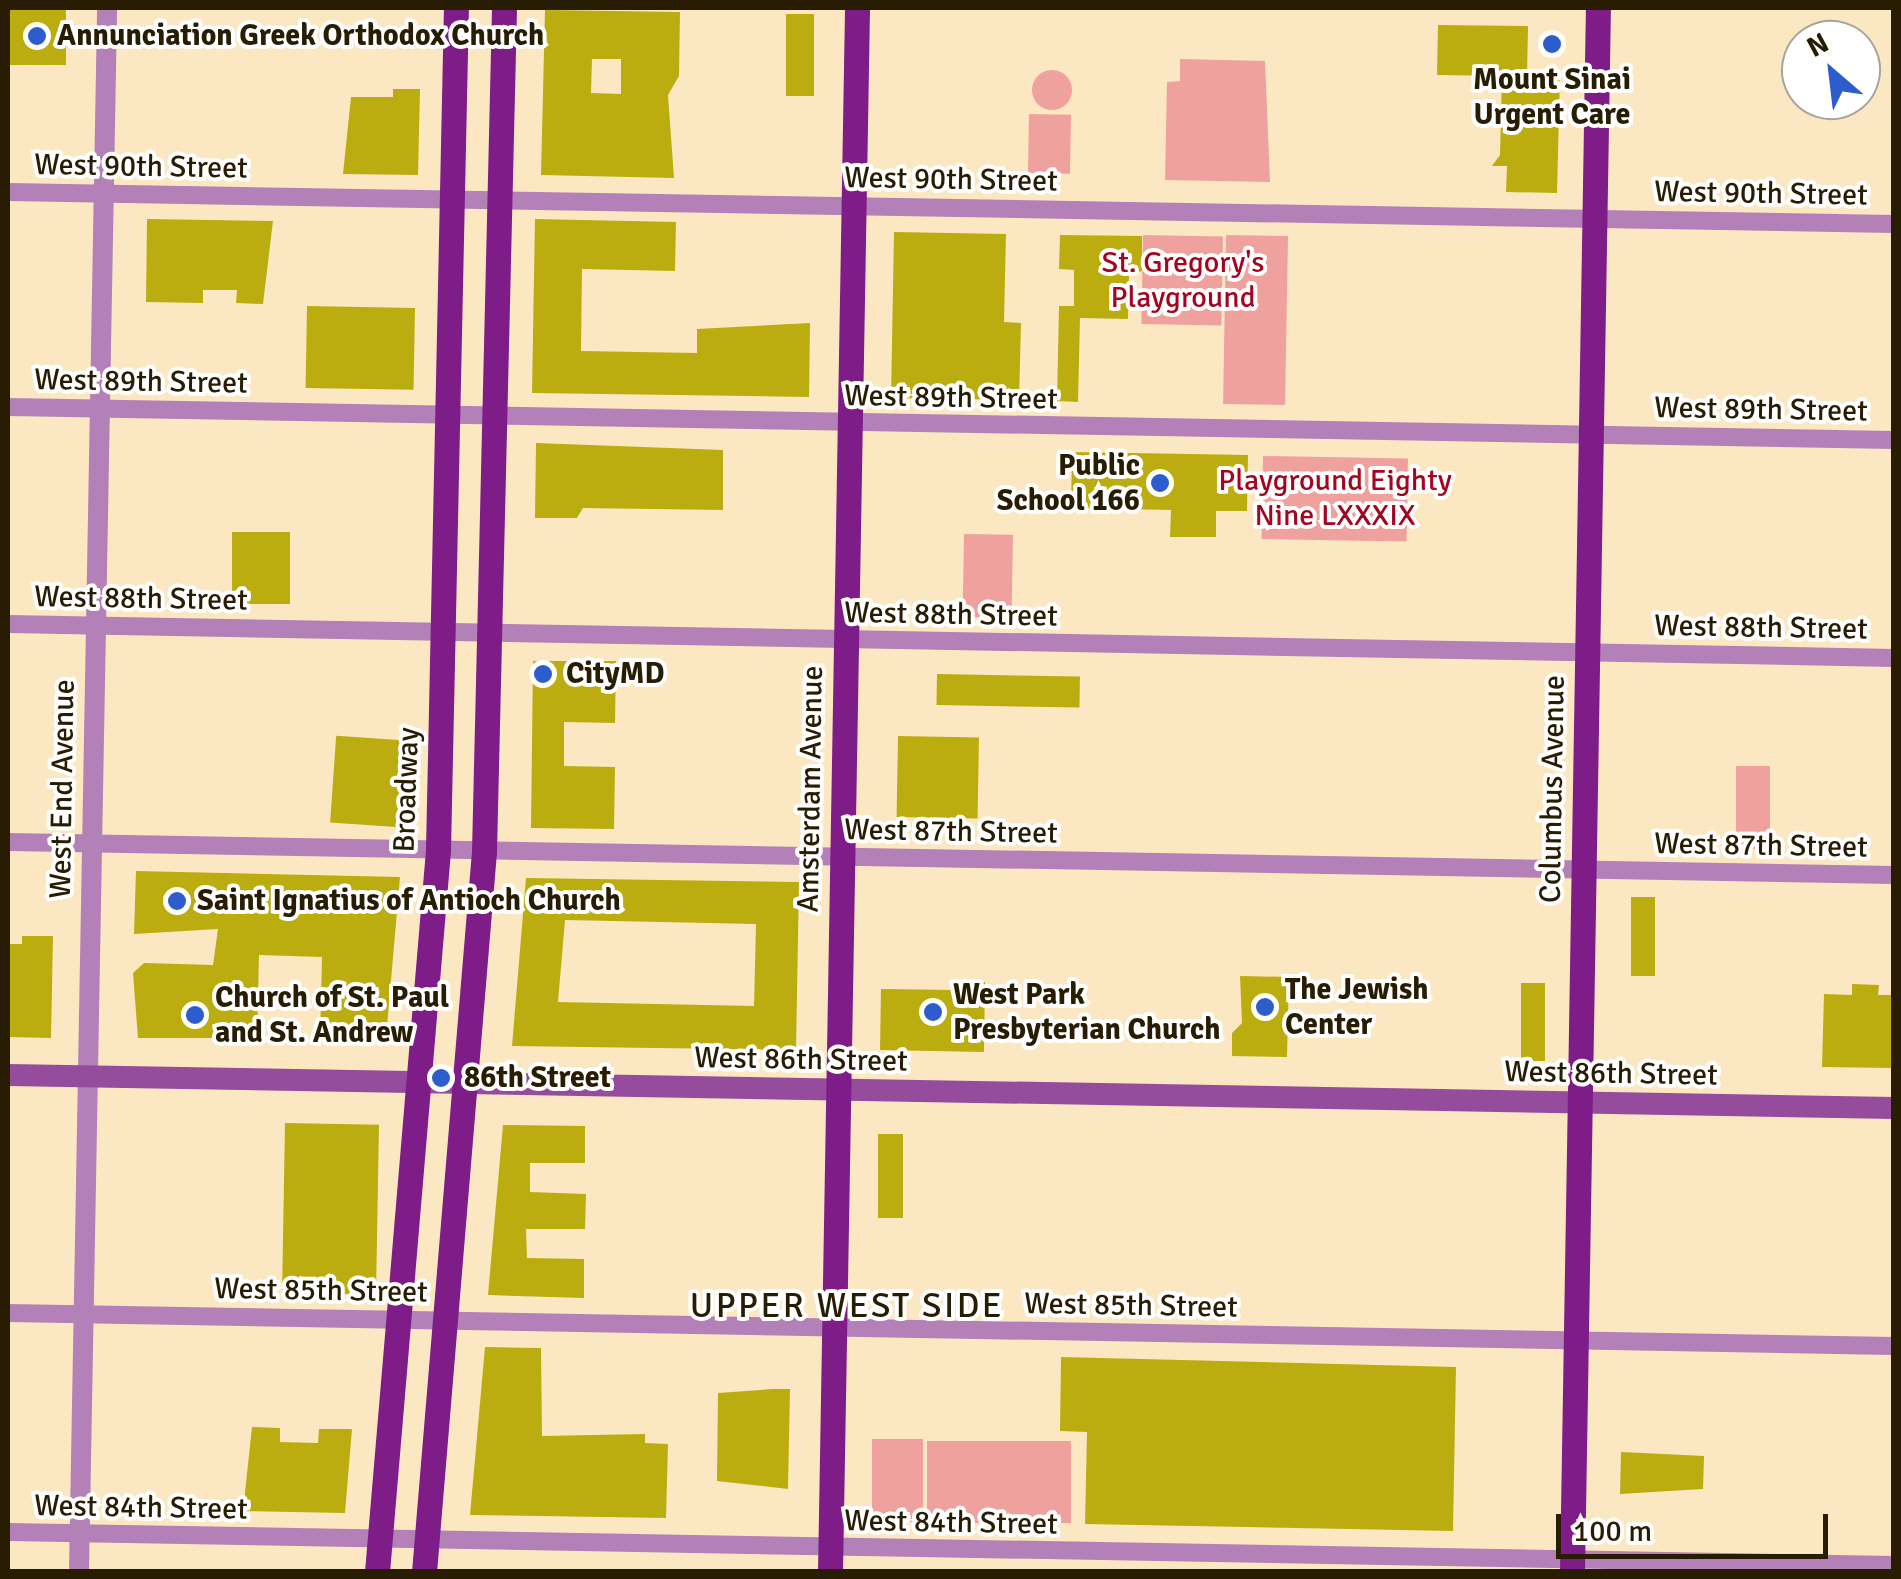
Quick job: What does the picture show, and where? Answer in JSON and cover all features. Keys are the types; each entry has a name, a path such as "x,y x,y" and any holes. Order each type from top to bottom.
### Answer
{"main road":[{"name":"Broadway","path":"377,1572 438,850 456,8"},
{"path":"424,1572 484,851 504,8"},
{"name":"Amsterdam Avenue","path":"830,1560 858,8"},
{"name":"Columbus Avenue","path":"1572,1566 1598,8"},
{"name":"West 86th Street","path":"8,1075 1894,1108"}],"street":[{"name":"West End Avenue","path":"79,1572 107,8"},
{"name":"West 90th Street","path":"8,192 1894,224"},
{"name":"West 89th Street","path":"8,407 1894,440"},
{"name":"West 88th Street","path":"8,624 1894,658"},
{"name":"West 87th Street","path":"8,842 1894,875"},
{"name":"West 85th Street","path":"8,1313 1894,1346"},
{"name":"West 84th Street","path":"8,1532 378,1540 830,1560 1894,1565"}],"green space":[{"path":"1180,59 1265,61 1270,182 1165,180 1167,82 1180,81"},
{"path":"1052,70 1066,76 1072,90 1066,104 1052,110 1038,104 1032,90 1038,76"},
{"path":"1029,114 1071,115 1070,174 1028,173"},
{"name":"St. Gregory's Playground","path":"1143,235 1223,236 1221,325 1141,324"},
{"path":"1226,235 1288,236 1285,405 1223,404"},
{"name":"Playground Eighty Nine LXXXIX","path":"1263,456 1408,459 1407,542 1262,539"},
{"path":"964,534 1013,535 1012,618 963,617"},
{"path":"1736,766 1770,766 1770,849 1736,849"},
{"path":"872,1439 923,1439 923,1522 872,1522"},
{"path":"927,1441 1071,1441 1071,1523 927,1523"}],"building":[{"name":"Annunciation Greek Orthodox Church","path":"8,8 66,8 66,65 8,65"},
{"path":"545,10 680,12 679,76 668,95 674,178 541,175","holes":["592,59 621,59 621,94 591,93"]},
{"path":"786,14 814,14 814,96 786,96"},
{"path":"1438,25 1528,26 1527,77 1560,77 1557,193 1506,192 1507,166 1492,166 1500,155 1502,76 1437,75"},
{"path":"393,89 420,89 418,175 343,174 351,97 393,97"},
{"path":"147,219 273,221 263,304 236,303 237,290 203,290 203,303 146,302"},
{"path":"535,219 676,222 675,271 582,269 581,351 697,353 697,329 810,323 809,397 532,393"},
{"path":"894,232 1006,234 1004,322 1021,323 1019,400 891,398"},
{"path":"1060,235 1142,236 1142,271 1129,274 1128,319 1080,318 1078,402 1057,401 1059,306 1074,306 1074,270 1059,269"},
{"path":"307,306 415,308 414,390 306,388"},
{"path":"536,443 723,450 723,510 583,508 577,518 535,518"},
{"name":"Public School 166","path":"1072,452 1248,455 1247,511 1216,511 1216,537 1170,537 1171,510 1071,508"},
{"path":"232,532 290,532 290,604 232,604"},
{"path":"533,661 616,661 615,723 564,722 564,766 615,767 614,829 531,828"},
{"path":"937,674 1080,676 1079,707 936,705"},
{"path":"336,736 413,741 407,828 330,822"},
{"path":"898,736 979,737 978,818 897,817"},
{"path":"136,871 400,877 386,1038 320,1039 322,957 259,955 257,1038 138,1038 133,973 144,963 213,965 218,929 134,934"},
{"path":"526,878 799,882 796,1050 512,1046","holes":["565,920 756,924 754,1006 558,1002"]},
{"path":"1631,897 1655,897 1655,976 1631,976"},
{"path":"22,936 53,936 51,1038 8,1037 8,944 22,944"},
{"name":"The Jewish Center","path":"1240,976 1289,977 1287,1057 1232,1056 1232,1033 1242,1023"},
{"name":"West Park Presbyterian Church","path":"955,981 985,982 984,1052 880,1050 881,989 955,990"},
{"path":"1521,983 1545,983 1545,1061 1521,1061"},
{"path":"1852,984 1879,985 1878,995 1892,995 1891,1068 1822,1067 1824,994 1852,995"},
{"path":"285,1123 379,1125 376,1295 282,1293"},
{"path":"503,1125 585,1126 585,1163 530,1163 530,1192 586,1194 585,1229 526,1229 527,1258 584,1259 584,1298 488,1295"},
{"path":"878,1134 903,1134 903,1218 878,1218"},
{"path":"485,1347 541,1348 542,1436 645,1434 645,1443 668,1444 666,1518 470,1515"},
{"path":"1061,1357 1456,1367 1453,1531 1085,1524 1087,1432 1060,1431"},
{"path":"790,1389 788,1489 717,1481 718,1393"},
{"path":"252,1427 280,1428 280,1442 318,1443 319,1429 352,1429 345,1513 243,1511"},
{"path":"1621,1452 1704,1456 1703,1489 1620,1494"}],"place":[{"name":"Annunciation Greek Orthodox Church","path":"37,36"},
{"name":"Mount Sinai Urgent Care","path":"1552,44"},
{"name":"Public School 166","path":"1160,483"},
{"name":"CityMD","path":"543,674"},
{"name":"Saint Ignatius of Antioch Church","path":"177,901"},
{"name":"The Jewish Center","path":"1265,1007"},
{"name":"West Park Presbyterian Church","path":"933,1012"},
{"name":"Church of St. Paul and St. Andrew","path":"195,1015"},
{"name":"86th Street","path":"441,1078"}],"district":[{"name":"UPPER WEST SIDE","path":"847,1306"}]}
